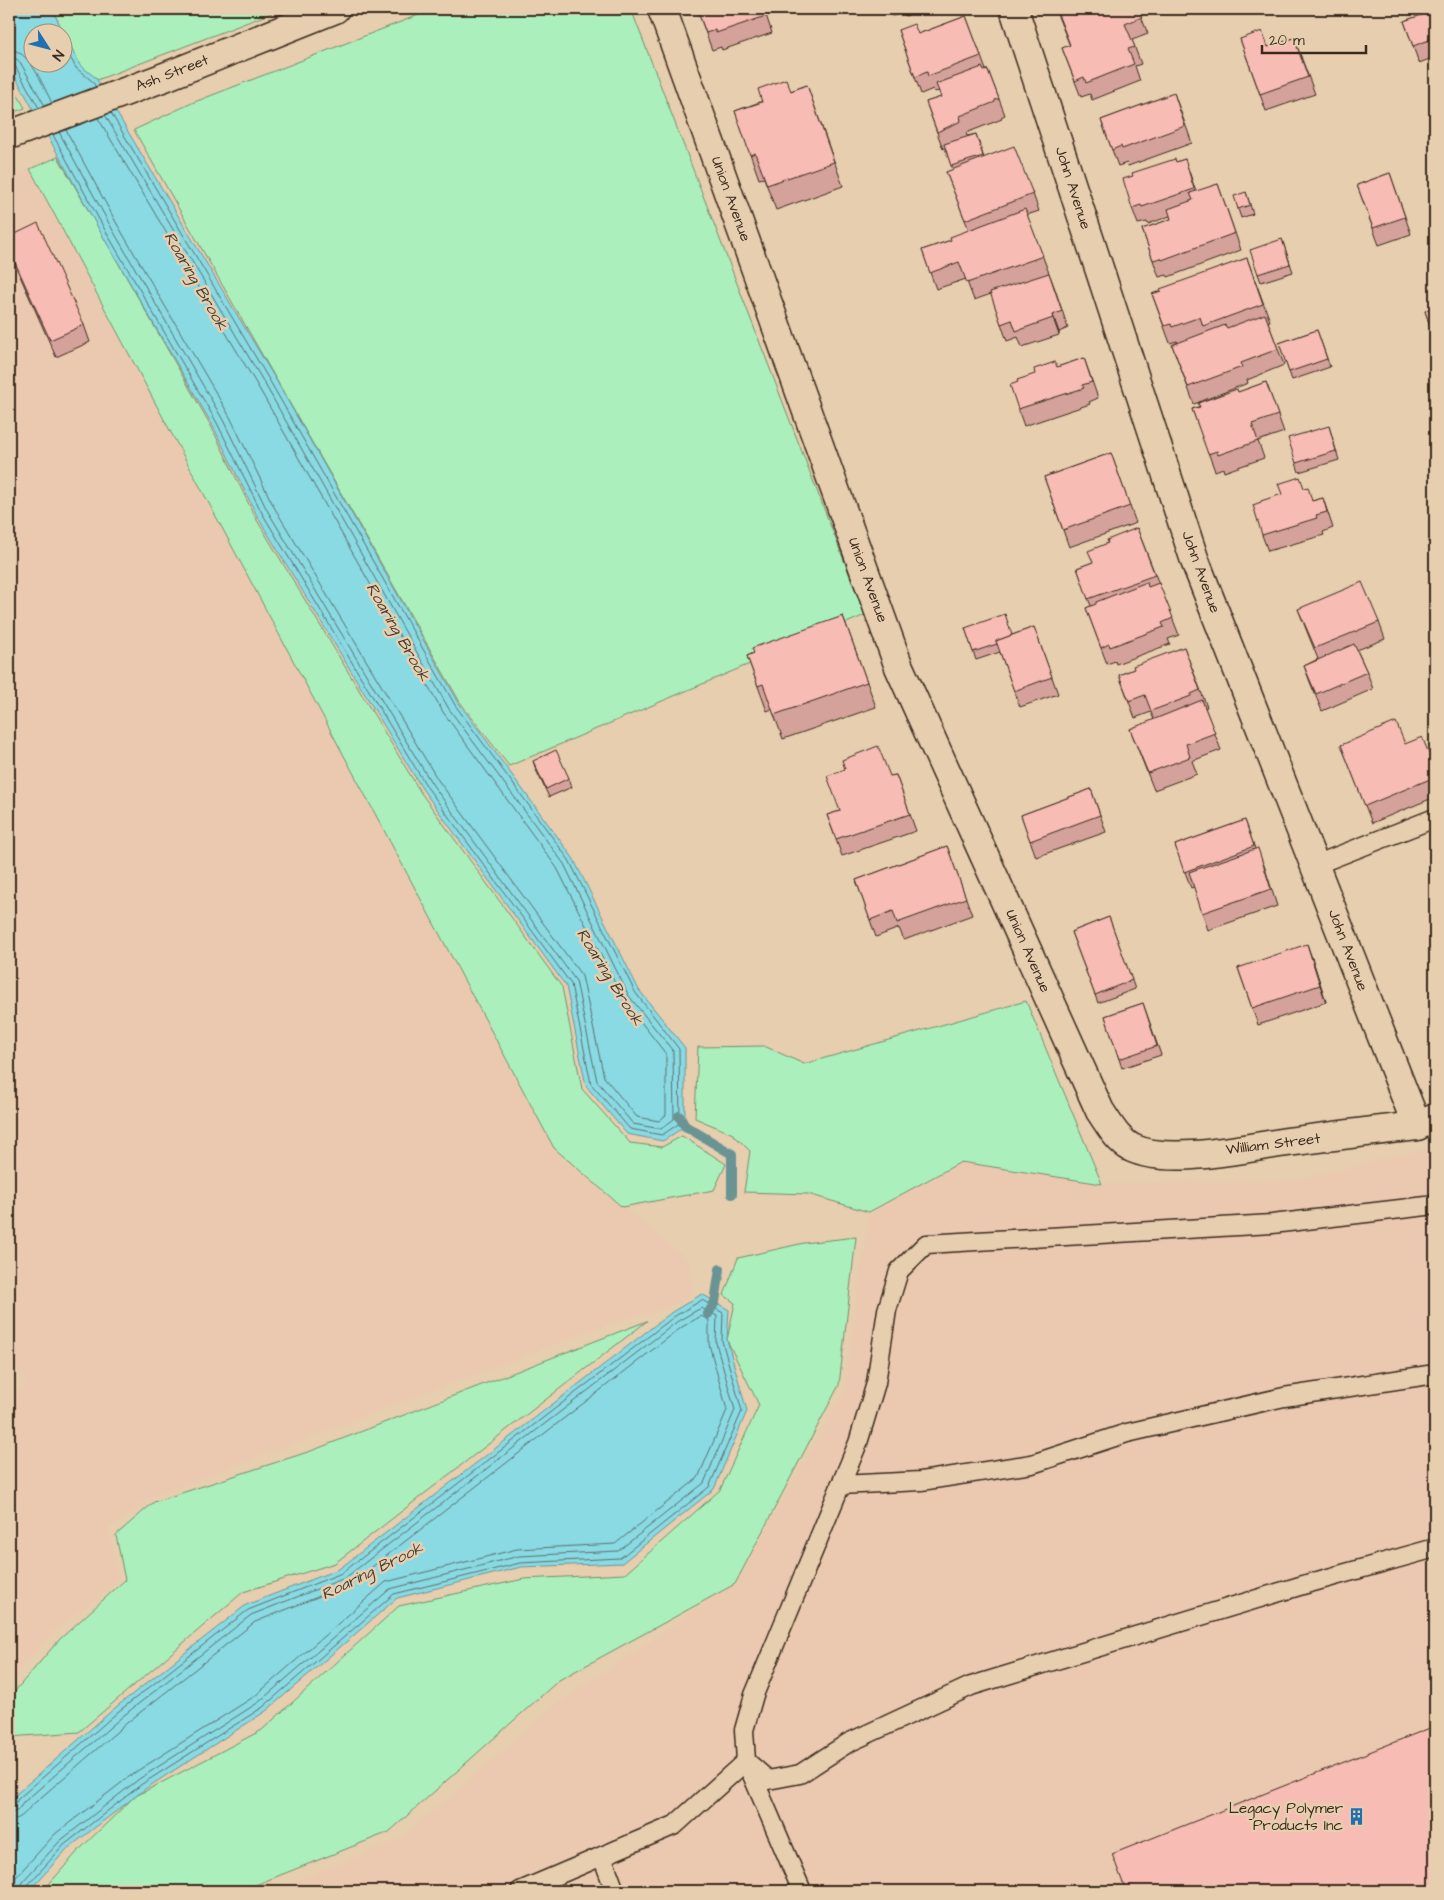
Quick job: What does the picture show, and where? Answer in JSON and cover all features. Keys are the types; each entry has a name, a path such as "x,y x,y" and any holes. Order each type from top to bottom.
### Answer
{"street":[{"name":"Ash Street","path":"9,135 162,78 335,9"},
{"name":"Union Avenue","path":"662,9 899,666 1100,1110 1115,1134"},
{"name":"John Avenue","path":"1014,9 1196,561 1315,865 1426,1122"},
{"name":"William Street","path":"1115,1134 1131,1147 1146,1153 1162,1155 1200,1154 1426,1122"}],"lane":[{"path":"1315,865 1435,818"},
{"path":"802,1891 746,1761 744,1730 754,1695 858,1443 876,1383 887,1310 899,1270 926,1244 1272,1224 1435,1205"},
{"path":"840,1485 921,1481 1032,1464 1127,1433 1284,1397 1435,1374"},
{"path":"746,1761 768,1780 800,1774 848,1743 971,1686 1303,1585 1435,1548"},
{"path":"520,1891 675,1826 746,1761"},
{"path":"602,1856 615,1891"}],"shaded area":[{"path":"30,169 556,1152 688,1261 692,1291 685,1303 605,1325 152,1497 108,1529 119,1579 51,1633 9,1682 9,1396 27,1386 9,1354 9,178"},
{"path":"1435,1146 1435,1891 271,1891 401,1839 560,1702 735,1584 843,1394 869,1212 961,1162 1102,1184 1295,1181"}],"green space":[{"path":"52,9 282,9 97,80 80,65 72,49 72,22 58,22"},
{"path":"434,9 631,9 865,615 509,766 460,702 134,130 192,103"},
{"path":"9,79 25,108 9,114"},
{"path":"58,157 211,426 255,517 421,793 562,987 582,1089 630,1143 662,1147 682,1136 726,1164 714,1190 622,1207 554,1148 30,169"},
{"path":"1026,1001 1102,1184 961,1162 869,1212 808,1194 744,1192 750,1151 733,1134 695,1118 698,1047 764,1046 804,1064"},
{"path":"856,1237 839,1385 735,1584 559,1680 389,1832 240,1891 43,1891 79,1850 134,1797 262,1730 399,1606 524,1579 625,1574 720,1490 759,1405 727,1340 735,1303 724,1295 738,1258 804,1243"},
{"path":"647,1321 335,1563 243,1592 79,1732 9,1737 9,1698 59,1640 125,1580 116,1535 154,1502 311,1451"}],"water":[{"path":"9,9 52,9 58,22 22,22 22,72 72,72 72,49 80,65 96,78 276,380 459,703 573,858 639,990 685,1048 685,1126 663,1141 627,1134 586,1086 566,986 423,790 257,516 213,426 101,233 9,65"},
{"path":"702,1294 729,1310 727,1340 747,1411 714,1489 622,1563 521,1567 397,1598 266,1711 145,1789 67,1849 29,1891 9,1891 9,1804 15,1795 116,1707 246,1605 339,1569 672,1312"}],"building":[{"path":"697,9 764,9 766,16 716,33 715,30 706,33"},
{"path":"1056,9 1138,9 1142,17 1125,24 1135,47 1128,49 1134,64 1086,83 1084,77 1075,81 1062,48 1070,45"},
{"path":"1425,9 1435,9 1435,38 1413,46 1404,21 1427,13"},
{"path":"966,16 981,56 928,76 927,72 915,77 898,30 914,24 918,34"},
{"path":"1262,31 1268,47 1294,38 1308,77 1260,94 1240,39"},
{"path":"982,67 984,71 988,70 999,99 960,116 961,121 937,132 926,102 941,97 936,84"},
{"path":"786,79 791,91 807,85 834,162 767,185 755,153 750,155 735,111 762,102 758,89"},
{"path":"1174,93 1185,126 1122,149 1121,146 1112,150 1101,120"},
{"path":"976,134 983,156 951,166 944,144"},
{"path":"1014,146 1033,194 965,220 946,172"},
{"path":"1175,159 1176,162 1185,159 1194,189 1142,207 1141,205 1132,208 1123,179 1133,176 1132,173"},
{"path":"1390,173 1405,217 1373,228 1357,185"},
{"path":"1218,184 1235,233 1162,260 1161,258 1153,260 1142,229 1171,219 1168,209 1193,200 1190,193"},
{"path":"1246,192 1250,205 1238,209 1234,196"},
{"path":"1025,209 1043,256 967,283 959,262 930,273 922,250 951,240 950,237"},
{"path":"38,223 84,325 50,340 9,249 9,237"},
{"path":"1282,239 1290,264 1258,274 1250,250"},
{"path":"1247,258 1263,304 1203,326 1200,317 1172,327 1171,324 1164,326 1152,294 1161,291 1160,289"},
{"path":"1049,273 1062,311 1053,315 1053,318 1016,331 1012,320 1001,324 990,292"},
{"path":"1435,307 1435,333 1433,334 1425,311"},
{"path":"1265,314 1278,349 1241,363 1242,367 1188,387 1172,345 1225,325 1227,328"},
{"path":"1317,330 1327,359 1289,372 1279,343"},
{"path":"1084,358 1092,382 1082,385 1084,388 1018,409 1010,385 1018,382 1017,380 1035,374 1034,369 1055,362 1057,367"},
{"path":"1266,382 1278,415 1252,424 1258,441 1218,455 1217,451 1208,454 1192,409 1200,407 1198,403 1237,389 1238,392"},
{"path":"1329,426 1336,451 1296,463 1288,438"},
{"path":"1111,453 1130,506 1063,530 1044,477"},
{"path":"1300,477 1304,488 1308,487 1312,501 1323,498 1327,512 1316,515 1317,518 1262,535 1253,505 1282,494 1278,484"},
{"path":"1137,528 1155,575 1088,599 1077,568 1093,562 1088,551 1108,543 1107,540"},
{"path":"1147,582 1148,587 1159,583 1173,618 1162,623 1164,627 1110,647 1109,644 1101,648 1086,608 1096,604 1096,602"},
{"path":"1362,582 1379,622 1315,648 1298,609"},
{"path":"1005,614 1012,635 996,641 997,644 973,652 965,628"},
{"path":"843,616 867,682 774,715 763,684 758,686 747,656 754,653 752,648"},
{"path":"1034,627 1052,677 1014,691 996,641"},
{"path":"1354,644 1367,672 1316,694 1304,666"},
{"path":"1184,647 1200,690 1191,694 1191,696 1151,711 1145,695 1129,701 1119,675 1134,669 1133,666"},
{"path":"1202,700 1215,733 1186,744 1190,757 1148,773 1130,729"},
{"path":"1396,722 1405,744 1422,737 1435,768 1435,777 1365,806 1341,745"},
{"path":"878,746 890,776 896,775 910,814 836,839 827,815 840,811 827,776 845,769 842,760"},
{"path":"556,750 569,778 546,789 533,761"},
{"path":"1091,789 1100,815 1030,841 1021,815"},
{"path":"1245,820 1254,846 1184,872 1175,845"},
{"path":"947,846 966,898 897,923 893,911 870,920 856,880"},
{"path":"1258,848 1271,889 1202,913 1189,872"},
{"path":"1109,917 1132,980 1095,995 1071,932"},
{"path":"1307,944 1320,985 1252,1008 1238,968"},
{"path":"1143,1003 1157,1046 1119,1059 1105,1016"},
{"name":"Legacy Polymer Products Inc","path":"1435,1726 1435,1891 1126,1891 1112,1854"}],"waterway":[{"name":"Roaring Brook","path":"679,1116 685,1126 732,1154 732,1194"},
{"name":"Roaring Brook","path":"708,1314 715,1302 720,1269"}],"place":[{"name":"Legacy Polymer Products Inc","path":"1357,1817"}]}
